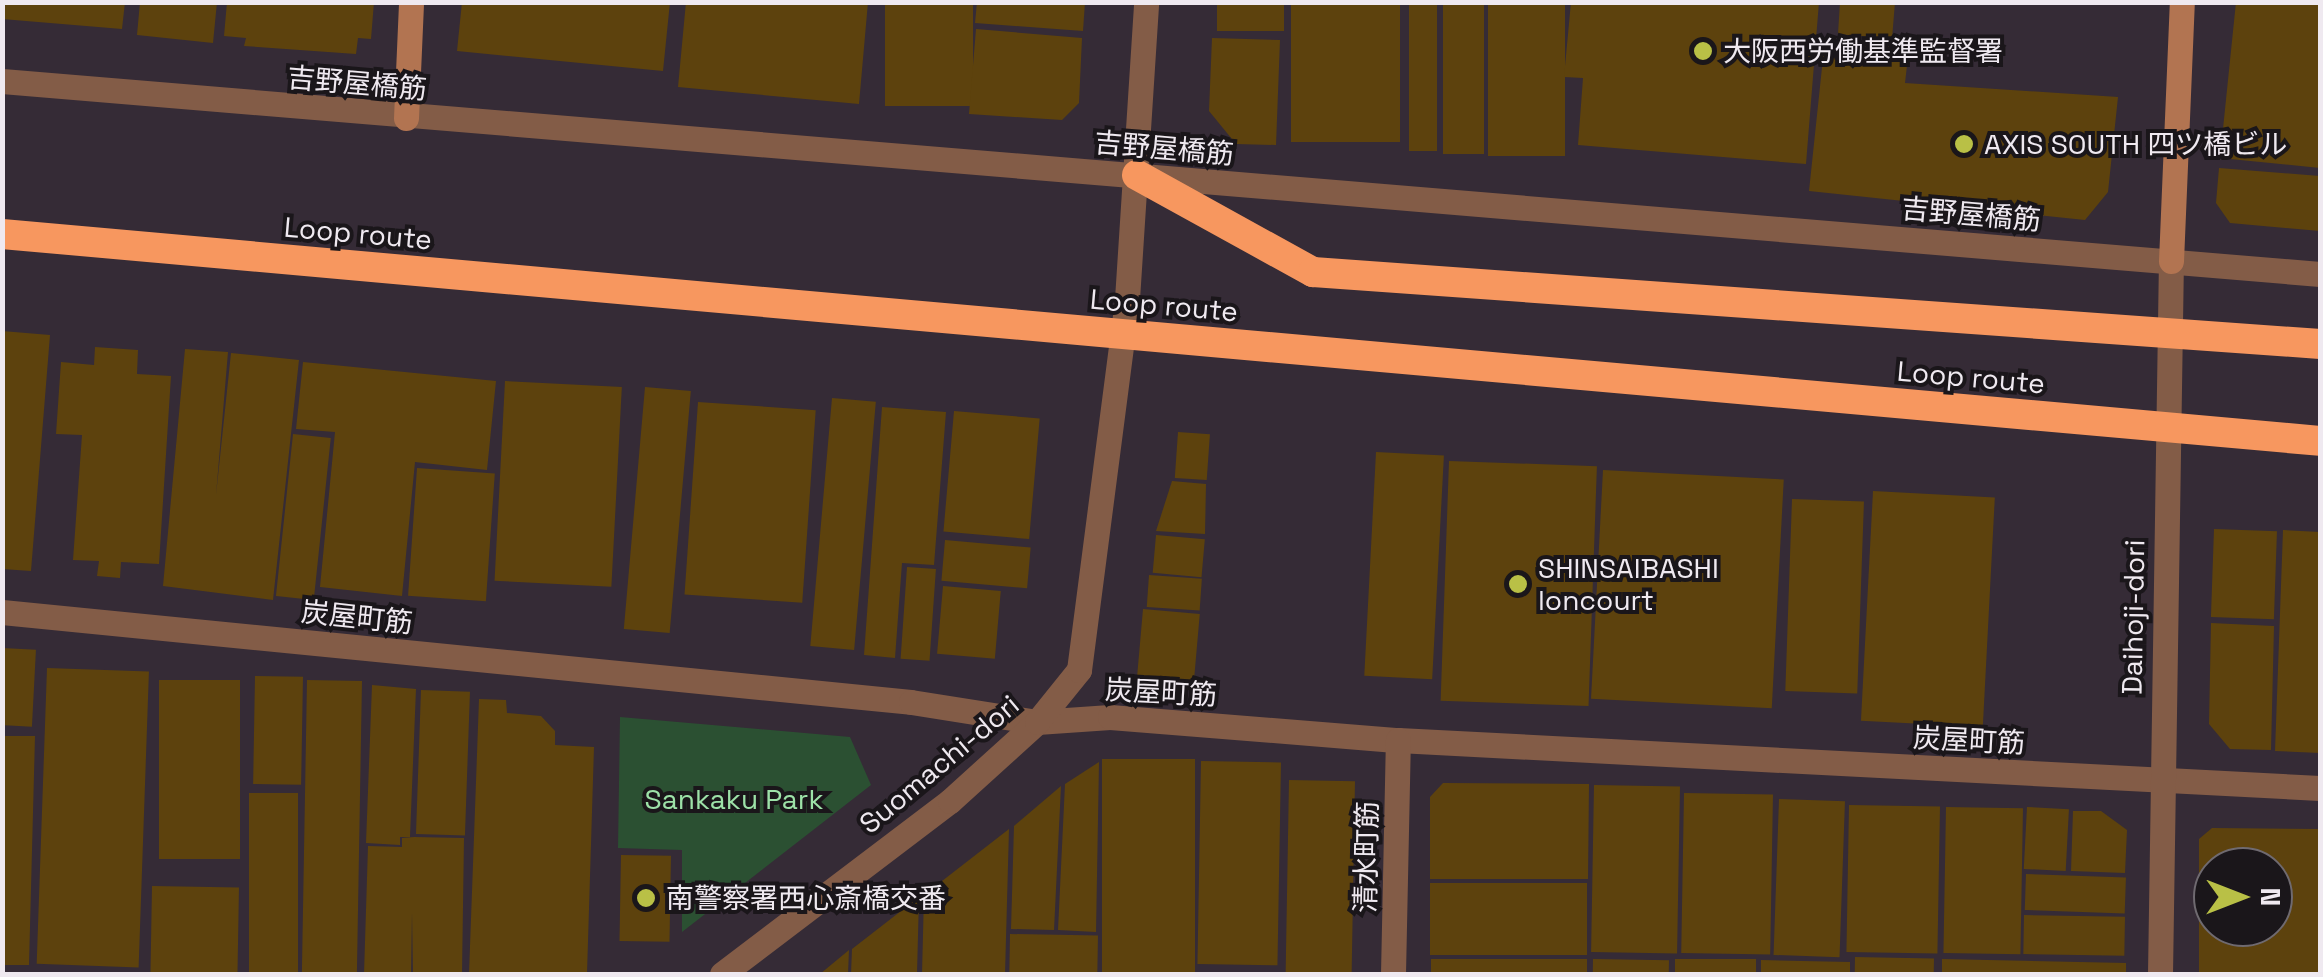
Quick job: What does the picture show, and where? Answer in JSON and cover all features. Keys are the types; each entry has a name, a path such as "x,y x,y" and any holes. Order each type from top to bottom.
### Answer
{"highway":[{"path":"1137,175 1182,206 1313,272 2320,344"},
{"name":"Loop route","path":"2,234 2320,441"}],"street":[{"path":"406,118 412,2"},
{"name":"Suomachi-dori","path":"722,974 950,801 1037,722 1079,670 1127,300 1146,2"},
{"path":"2171,261 2182,2"},
{"name":"吉野屋橋筋","path":"2,81 406,118 2320,274"},
{"name":"Daihoji-dori","path":"2160,974 2171,261"},
{"name":"炭屋町筋","path":"2,612 912,702 1037,722 1110,716 1398,740 2320,788"},
{"name":"清水町筋","path":"1392,974 1398,740"}],"green space":[{"name":"Sankaku Park","path":"620,717 850,737 871,785 682,932 682,850 618,848"}],"building":[{"path":"2,2 125,2 122,29 2,19"},
{"path":"140,2 217,2 213,43 137,35"},
{"path":"227,2 374,2 371,39 358,38 356,54 244,46 246,38 224,36"},
{"path":"462,2 670,2 663,71 457,51"},
{"path":"686,2 868,2 859,104 678,87"},
{"path":"885,2 973,2 973,106 885,106"},
{"path":"977,2 1085,2 1083,31 975,23"},
{"path":"1217,2 1284,2 1284,31 1217,31"},
{"path":"1291,2 1400,2 1400,142 1291,142"},
{"path":"1409,2 1437,2 1437,151 1409,151"},
{"path":"1443,2 1484,2 1484,154 1443,154"},
{"path":"1488,2 1565,2 1565,156 1488,156"},
{"path":"1571,2 1819,2 1806,164 1578,145 1583,78 1564,77"},
{"path":"1840,2 1895,2 1892,39 1838,34"},
{"path":"2236,2 2320,2 2320,168 2220,158"},
{"path":"976,29 1082,38 1079,103 1062,120 969,114"},
{"path":"1212,38 1280,40 1276,145 1236,144 1209,111"},
{"name":"AXIS SOUTH 四ツ橋ビル","path":"1825,39 1909,48 1905,83 2118,97 2108,192 2085,220 1809,191"},
{"path":"2219,168 2320,176 2320,231 2230,223 2216,203"},
{"path":"2,331 50,335 31,571 2,569"},
{"path":"95,347 138,350 137,374 171,376 159,564 121,562 120,578 97,576 99,561 73,560 82,435 56,434 61,362 94,365"},
{"path":"185,349 228,352 216,495 231,353 299,360 273,600 163,586"},
{"path":"303,362 496,381 487,470 415,462 402,596 320,587 335,432 296,429"},
{"path":"505,381 622,387 611,587 495,581"},
{"path":"645,387 691,391 670,633 624,629"},
{"path":"832,398 876,402 854,650 810,646"},
{"path":"698,402 816,410 802,603 685,595"},
{"path":"882,407 946,412 934,565 902,563 895,658 864,655"},
{"path":"954,411 1040,418 1029,539 943,532"},
{"path":"1178,432 1210,434 1207,480 1175,478"},
{"path":"293,434 331,438 314,600 276,596"},
{"path":"1376,452 1444,456 1432,679 1364,676"},
{"name":"SHINSAIBASHI loncourt","path":"1449,461 1597,466 1589,706 1441,701"},
{"path":"417,468 495,473 486,601 408,596"},
{"path":"1603,470 1784,479 1772,708 1591,699"},
{"path":"1172,481 1206,484 1205,534 1156,531"},
{"path":"1873,491 1995,497 1983,727 1861,721"},
{"path":"1792,499 1864,502 1857,693 1785,691"},
{"path":"2214,529 2277,531 2274,619 2211,617"},
{"path":"2283,530 2320,532 2320,753 2275,751"},
{"path":"1156,535 1205,539 1202,577 1153,573"},
{"path":"945,540 1031,547 1027,588 941,581"},
{"path":"907,567 936,569 930,661 901,659"},
{"path":"1149,575 1202,579 1200,611 1147,607"},
{"path":"943,586 1001,591 995,659 937,654"},
{"path":"1143,609 1200,614 1194,682 1137,677"},
{"path":"2211,623 2274,626 2271,750 2230,749 2209,724"},
{"path":"2,648 36,650 32,727 2,725"},
{"path":"47,668 149,672 139,967 37,964"},
{"path":"255,676 303,677 301,785 253,784"},
{"path":"159,680 240,680 240,859 159,859"},
{"path":"307,680 362,681 357,974 302,974"},
{"path":"372,685 416,689 410,837 400,837 400,845 366,843"},
{"path":"421,690 470,692 465,836 416,834"},
{"path":"479,699 506,700 507,713 541,716 555,731 555,745 594,747 587,974 469,974"},
{"path":"2,736 35,736 29,965 2,965"},
{"path":"1102,759 1195,759 1195,974 1102,974"},
{"path":"1201,761 1281,762 1277,965 1197,964"},
{"path":"1099,762 1096,932 1058,930 1065,784"},
{"path":"1289,780 1355,781 1352,974 1286,974"},
{"path":"1443,783 1589,784 1588,879 1430,879 1430,797"},
{"path":"1594,785 1680,787 1677,953 1591,952"},
{"path":"1061,786 1054,930 1011,929 1014,826"},
{"path":"249,793 298,793 298,974 249,974"},
{"path":"1684,793 1773,795 1770,955 1681,953"},
{"path":"1779,799 1845,801 1840,957 1774,955"},
{"path":"1849,805 1940,807 1937,954 1846,952"},
{"path":"1946,807 2023,808 2020,954 1943,953"},
{"path":"2027,807 2069,809 2066,871 2024,869"},
{"path":"2073,811 2101,811 2127,830 2125,873 2071,871"},
{"path":"2212,828 2320,829 2320,974 2199,974 2199,947 2293,947 2293,847 2199,847 2199,839"},
{"path":"1009,829 1005,974 922,974 924,895"},
{"path":"402,838 464,838 462,974 413,974 412,912 411,974 364,974 368,846 402,847"},
{"name":"南警察署西心斎橋交番","path":"621,855 671,856 669,942 619,941"},
{"path":"2026,874 2126,877 2125,913 2025,910"},
{"path":"1430,883 1587,883 1587,955 1430,955"},
{"path":"152,886 239,888 237,974 150,974"},
{"path":"919,897 917,974 851,974 852,949"},
{"path":"2024,915 2125,917 2124,956 2023,954"},
{"path":"1010,934 1098,936 1097,974 1009,974"},
{"path":"849,950 848,974 820,974"},
{"path":"1855,957 1934,958 1934,974 1855,974"},
{"path":"1431,959 1587,959 1587,974 1431,974"},
{"path":"1593,959 1669,960 1669,974 1593,974"},
{"path":"1675,959 1756,959 1756,974 1675,974"},
{"path":"1942,959 2126,963 2126,974 1942,974"},
{"path":"1761,960 1850,962 1850,974 1761,974"}],"place":[{"name":"大阪西労働基準監督署","path":"1703,51"},
{"name":"AXIS SOUTH 四ツ橋ビル","path":"1964,144"},
{"name":"SHINSAIBASHI loncourt","path":"1518,584"},
{"name":"南警察署西心斎橋交番","path":"646,898"}]}
